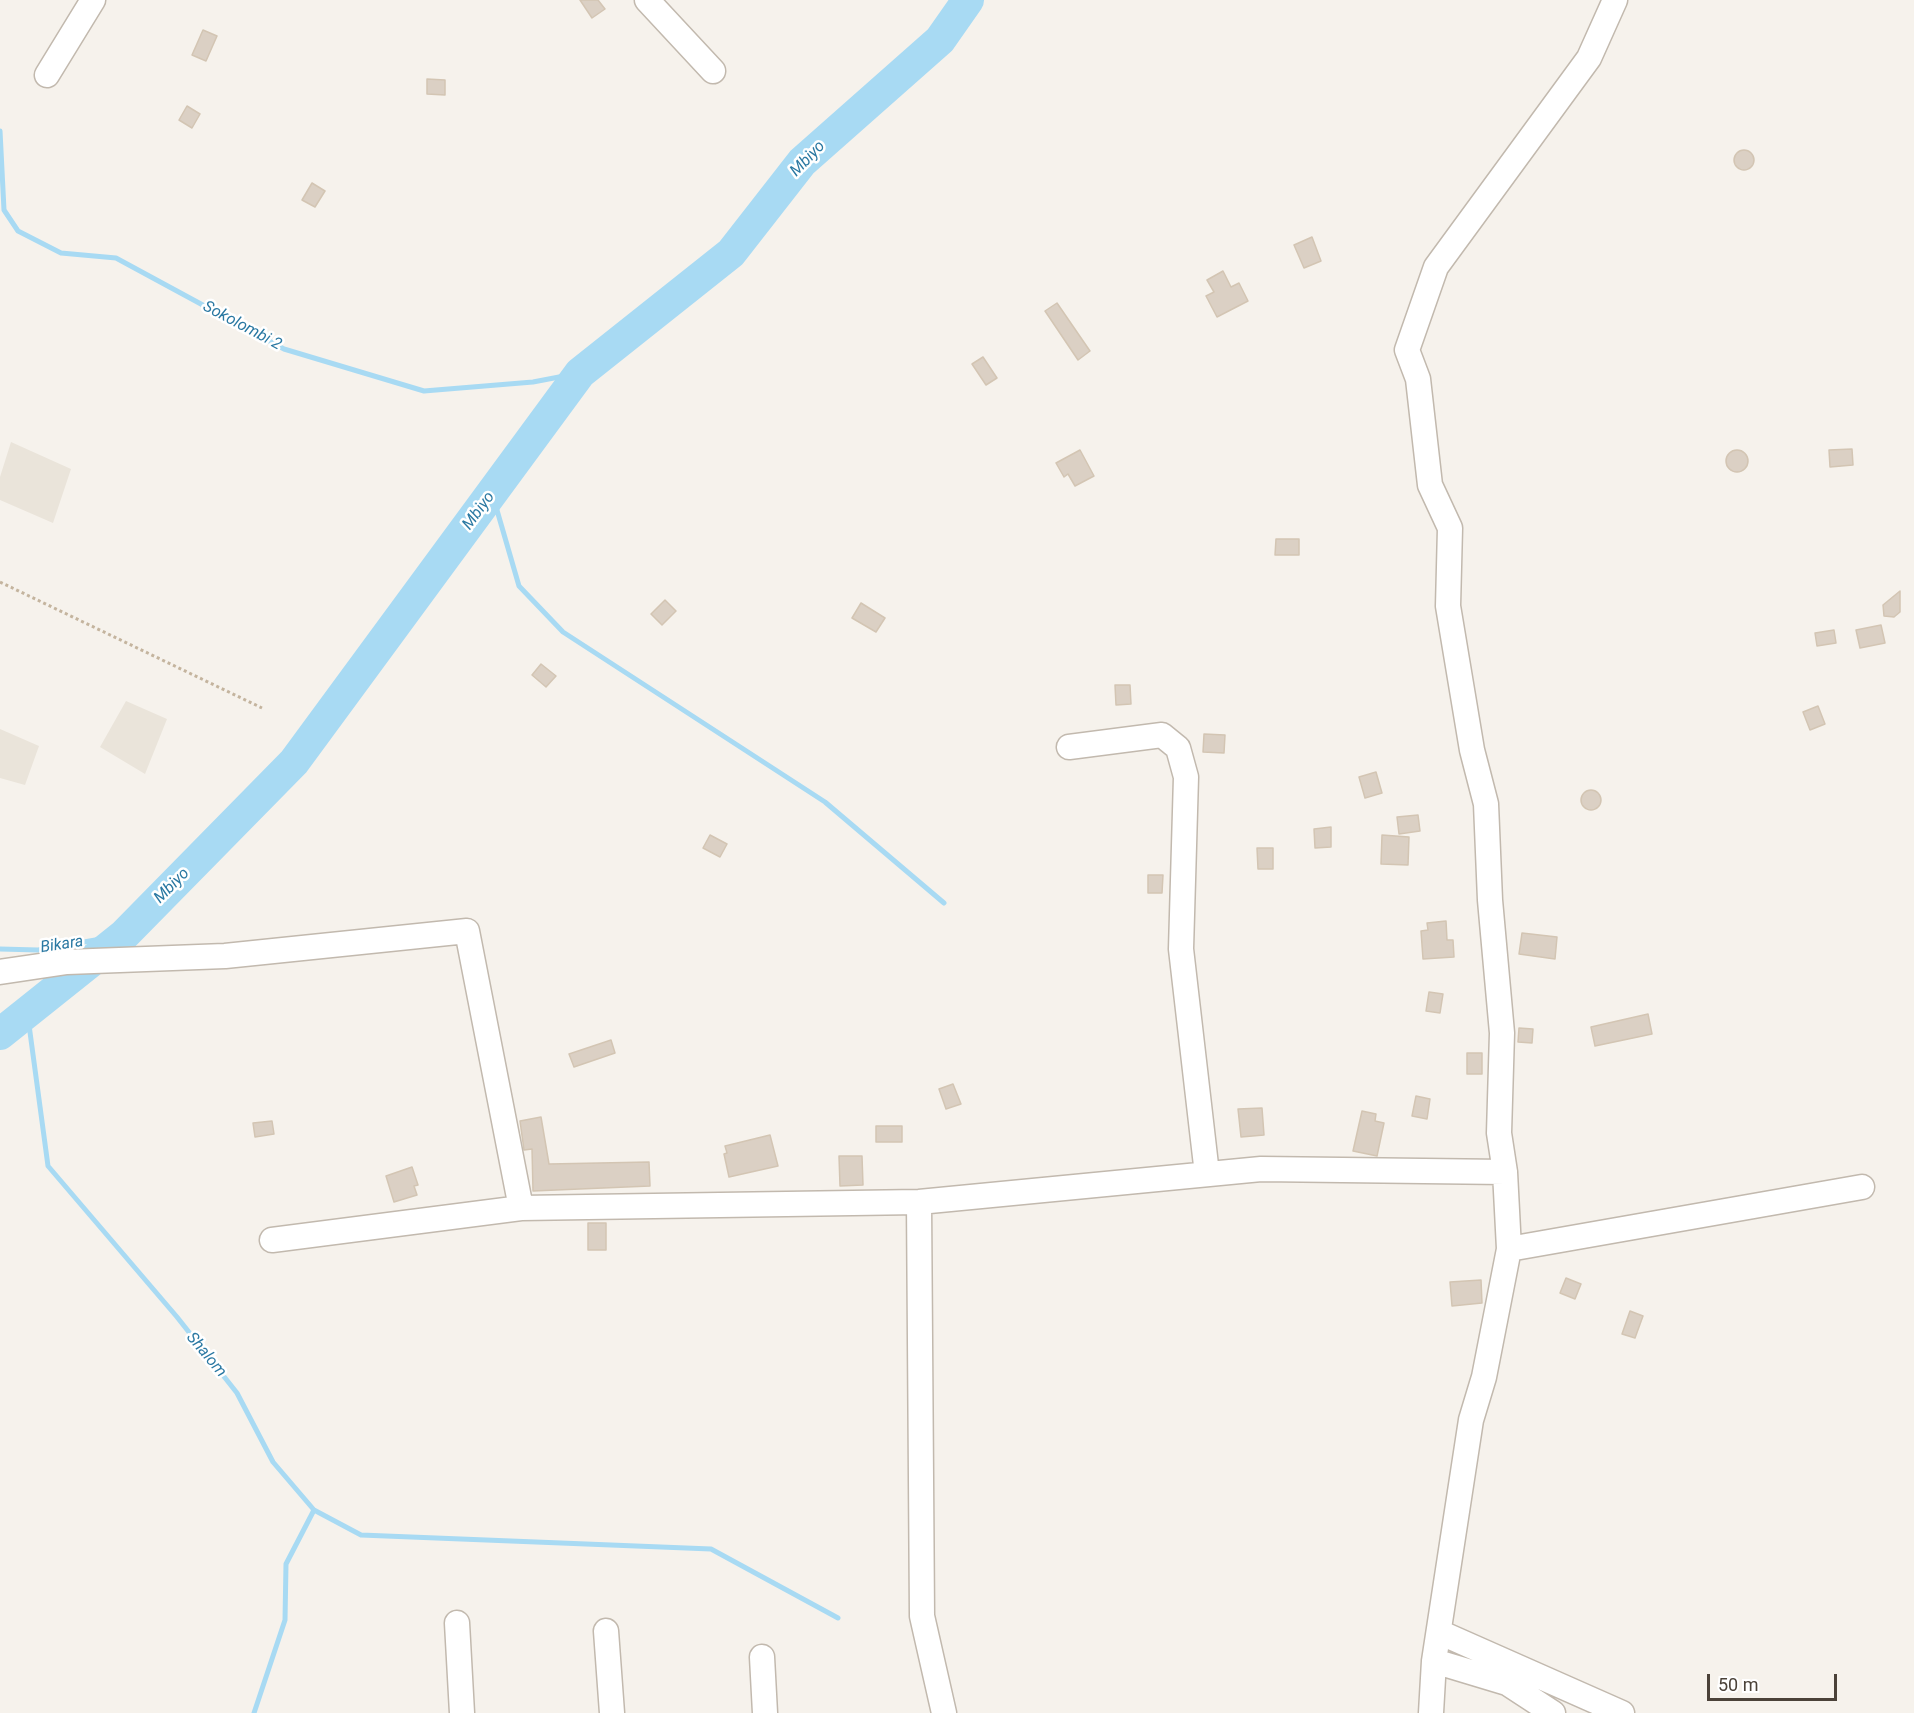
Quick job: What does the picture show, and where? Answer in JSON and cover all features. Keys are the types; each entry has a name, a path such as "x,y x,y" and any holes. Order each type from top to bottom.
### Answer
{"street":[{"path":"47,75 93,0"},
{"path":"647,0 713,71"},
{"path":"1431,1713 1434,1661 1471,1420 1484,1377 1509,1249 1505,1172 1499,1133 1502,1033 1490,900 1486,804 1472,750 1448,606 1450,528 1430,485 1418,379 1407,351 1436,267 1589,58 1615,0"},
{"path":"1069,747 1162,735 1178,748 1186,777 1181,949 1207,1174"},
{"path":"0,972 67,962 225,956 467,931 521,1208"},
{"path":"272,1240 521,1208 919,1202 1261,1169 1505,1172"},
{"path":"1509,1249 1862,1188"},
{"path":"919,1202 922,1616 944,1713"},
{"path":"457,1623 462,1713"},
{"path":"606,1631 612,1713"},
{"path":"1438,1632 1622,1713"},
{"path":"762,1657 765,1713"},
{"path":"1434,1661 1507,1683 1553,1713"}],"path":[{"path":"0,582 262,708"}],"shaded area":[{"path":"11,442 71,469 53,523 0,500 0,477"},
{"path":"126,701 167,719 145,774 100,747"},
{"path":"0,729 39,746 25,785 0,778"}],"building":[{"path":"580,0 598,0 605,9 592,18"},
{"path":"203,30 217,36 206,61 192,55"},
{"path":"427,79 445,80 445,95 427,94"},
{"path":"187,106 200,114 192,128 179,120"},
{"path":"1744,150 1751,153 1754,160 1751,167 1744,170 1737,167 1734,160 1737,153"},
{"path":"312,183 325,191 315,207 302,200"},
{"path":"1312,237 1321,261 1304,268 1294,245"},
{"path":"1223,271 1231,287 1239,283 1248,301 1217,317 1206,296 1214,292 1207,280"},
{"path":"1057,303 1090,351 1078,360 1045,311"},
{"path":"983,357 997,378 986,385 972,364"},
{"path":"1852,449 1853,465 1830,467 1829,450"},
{"path":"1080,450 1094,476 1075,486 1068,474 1064,477 1056,463"},
{"path":"1737,450 1745,453 1748,461 1745,469 1737,472 1729,469 1726,461 1729,453"},
{"path":"1276,539 1299,539 1299,555 1275,555"},
{"path":"1900,591 1900,612 1894,617 1884,616 1883,605"},
{"path":"665,600 676,611 662,625 651,614"},
{"path":"861,603 885,618 876,632 852,618"},
{"path":"1881,625 1885,643 1860,648 1856,630"},
{"path":"1834,630 1836,643 1817,646 1815,633"},
{"path":"541,664 556,676 546,687 532,675"},
{"path":"1115,685 1130,685 1131,704 1116,705"},
{"path":"1818,706 1825,724 1810,730 1803,712"},
{"path":"1204,734 1225,735 1224,753 1203,752"},
{"path":"1376,772 1382,793 1365,798 1359,777"},
{"path":"1587,790 1595,790 1601,796 1601,804 1595,810 1587,810 1581,804 1581,796"},
{"path":"1418,815 1420,831 1399,834 1397,817"},
{"path":"1331,827 1331,847 1315,848 1314,829"},
{"path":"710,835 727,844 720,857 703,848"},
{"path":"1382,835 1409,837 1408,865 1381,864"},
{"path":"1257,848 1273,848 1273,869 1258,869"},
{"path":"1148,875 1163,875 1162,893 1148,893"},
{"path":"1446,921 1447,940 1453,940 1454,957 1423,959 1421,931 1428,930 1427,923"},
{"path":"1522,933 1557,937 1555,959 1519,954"},
{"path":"1429,992 1443,994 1440,1013 1426,1011"},
{"path":"1648,1014 1652,1034 1595,1046 1591,1027"},
{"path":"1519,1028 1533,1029 1532,1043 1518,1042"},
{"path":"611,1040 615,1053 574,1067 569,1054"},
{"path":"1467,1053 1482,1053 1482,1074 1467,1074"},
{"path":"953,1084 961,1104 946,1109 939,1089"},
{"path":"1416,1096 1430,1099 1427,1119 1412,1116"},
{"path":"1262,1108 1264,1135 1241,1137 1238,1109"},
{"path":"1362,1111 1376,1114 1375,1121 1384,1123 1377,1156 1353,1151"},
{"path":"541,1117 549,1164 649,1162 650,1186 533,1191 532,1149 524,1150 520,1121"},
{"path":"272,1121 274,1134 255,1137 253,1123"},
{"path":"876,1126 902,1126 902,1142 876,1142"},
{"path":"770,1135 778,1166 729,1177 724,1154 727,1153 725,1146"},
{"path":"839,1156 862,1156 863,1185 840,1186"},
{"path":"412,1167 418,1185 414,1186 417,1195 394,1202 386,1176"},
{"path":"588,1223 606,1223 606,1250 588,1250"},
{"path":"1566,1278 1581,1284 1575,1299 1560,1293"},
{"path":"1481,1280 1482,1303 1452,1306 1450,1282"},
{"path":"1630,1311 1643,1316 1635,1338 1622,1334"}],"waterway":[{"name":"Mbiyo","path":"0,1034 124,935 294,762 580,373 731,253 802,162 940,40 968,0"},
{"name":"Sokolombi 2","path":"0,131 4,210 18,231 61,253 116,258 284,349 424,391 533,382 580,373"},
{"path":"492,493 519,586 563,632 825,802 944,903"},
{"name":"Bikara","path":"0,949 38,950 124,935"},
{"name":"Shalom","path":"27,1010 48,1166 177,1317 237,1393 273,1462 314,1510 361,1535 711,1549 838,1618"},
{"name":"Shalom","path":"254,1713 285,1620 286,1564 314,1510"}]}
